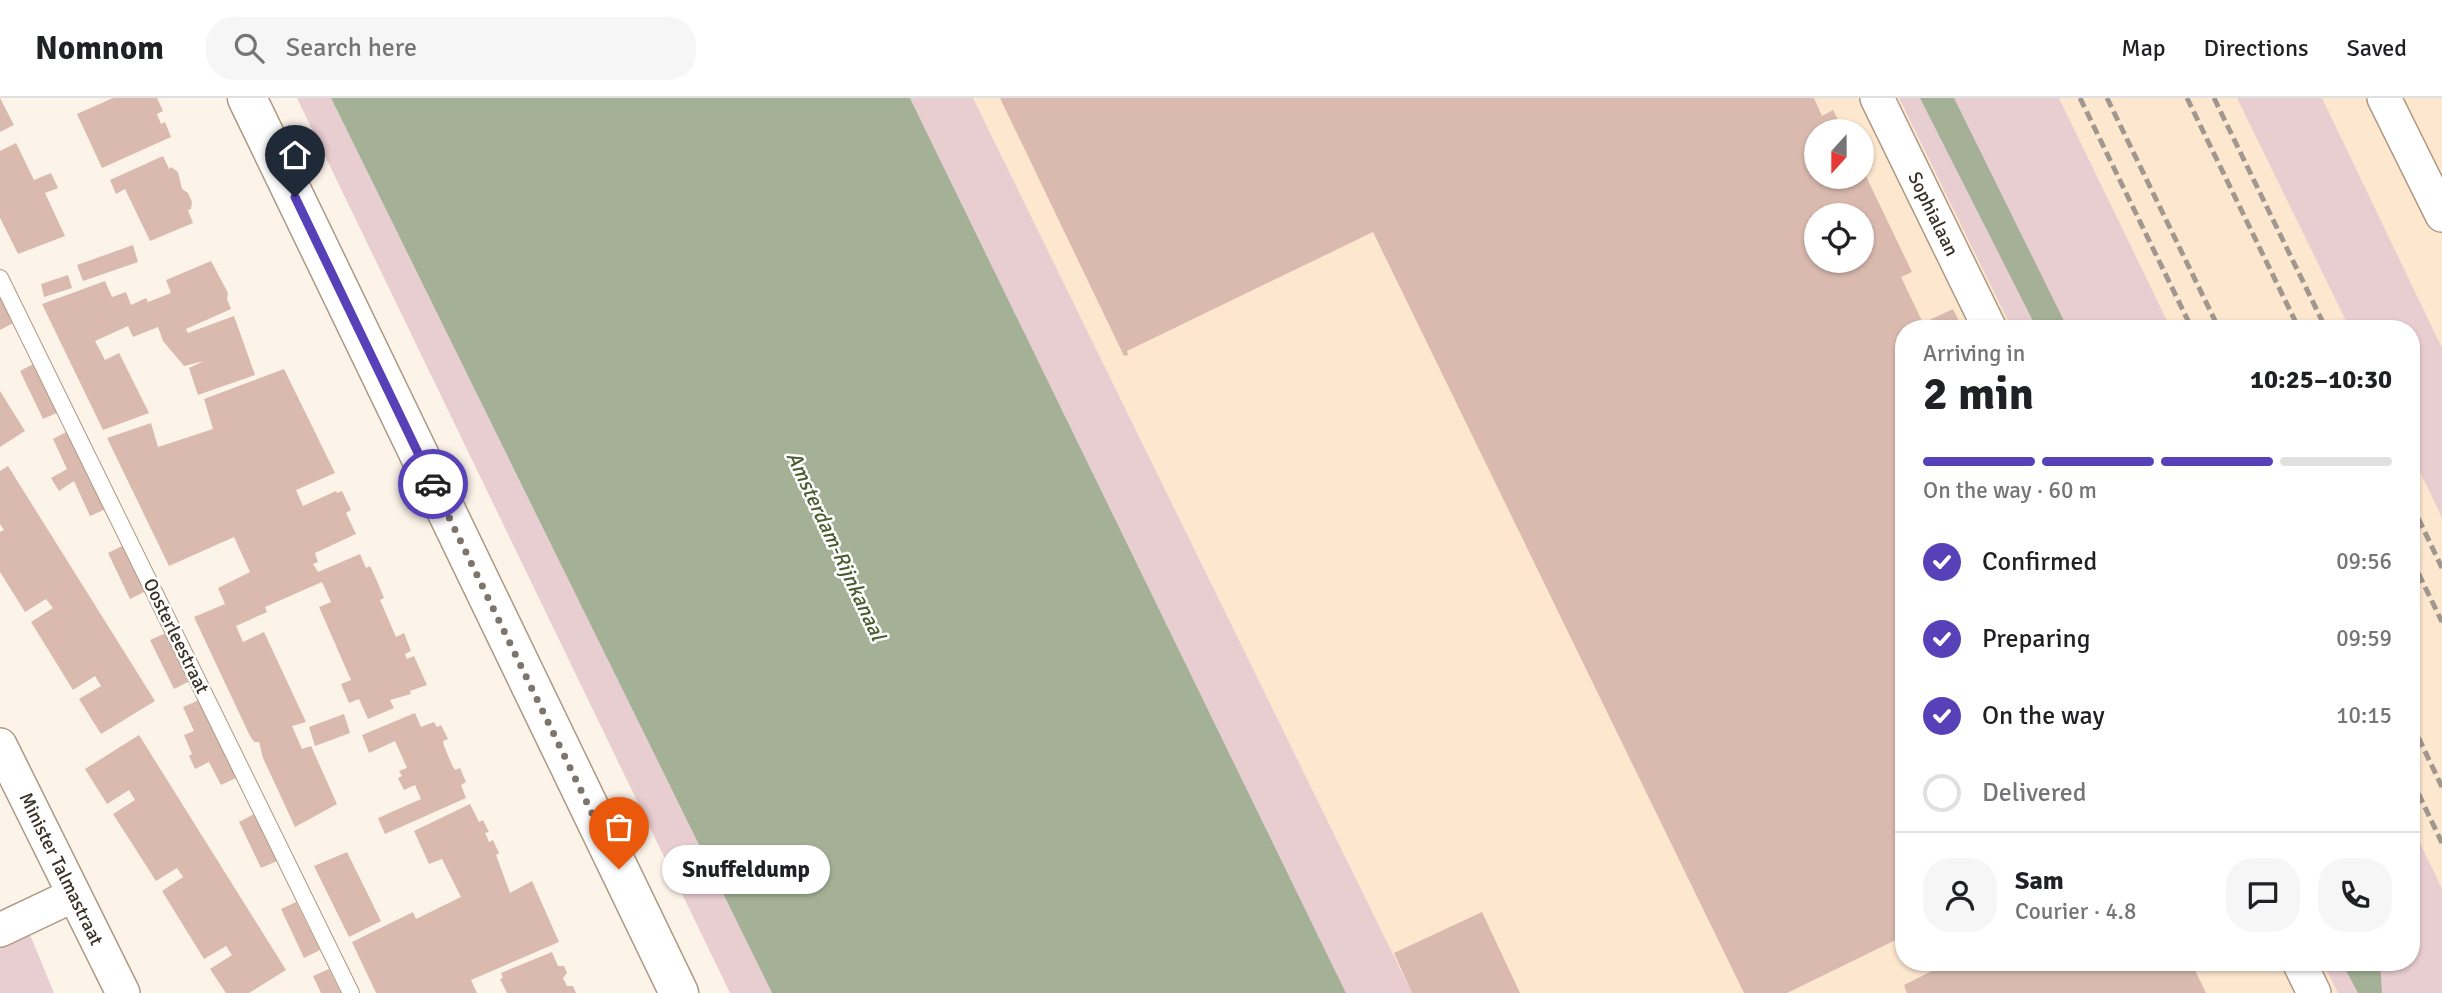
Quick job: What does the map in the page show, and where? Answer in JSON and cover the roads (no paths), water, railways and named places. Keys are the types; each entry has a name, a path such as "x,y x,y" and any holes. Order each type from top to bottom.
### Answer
{"main road":[{"path":"247,98 679,993"}],"street":[{"name":"Sophialaan","path":"1877,98 1986,320"},
{"path":"2384,98 2442,215"},
{"name":"Minister Talmastraat","path":"0,745 122,993"},
{"path":"0,930 74,895"},
{"path":"2303,971 2314,993"}],"lane":[{"name":"Oosterleestraat","path":"0,278 351,993"}],"water":[{"name":"Amsterdam-Rijnkanaal","path":"331,98 910,98 1346,993 772,993"},
{"path":"1920,98 1954,98 2064,320 2032,320"},
{"path":"2346,971 2381,971 2382,993 2358,993"}],"railway":[{"path":"2080,98 2188,320"},
{"path":"2107,98 2215,320"},
{"path":"2187,98 2295,320"},
{"path":"2214,98 2322,320"},
{"path":"2420,522 2442,568"},
{"path":"2420,577 2442,622"},
{"path":"2420,741 2442,787"},
{"path":"2420,797 2442,843"}],"place":[{"name":"Snuffeldump","path":"619,869"}]}
